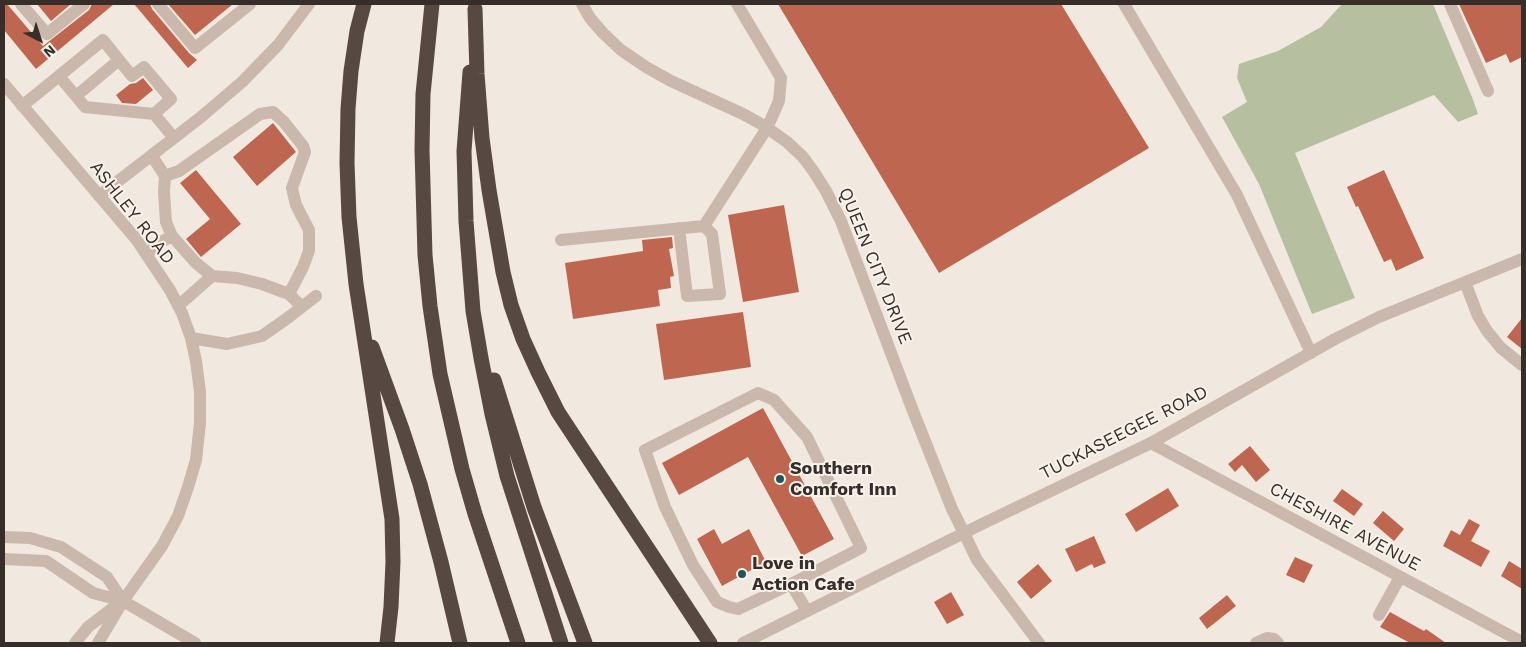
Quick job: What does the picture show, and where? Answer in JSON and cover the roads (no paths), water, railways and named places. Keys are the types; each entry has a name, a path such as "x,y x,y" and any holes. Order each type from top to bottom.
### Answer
{"highway":[{"path":"364,4 357,31 351,71 347,163 349,217 356,284 392,519 393,562 387,643"},
{"path":"432,4 424,94 422,150 425,255 430,306 440,374 462,469 518,643"},
{"path":"475,6 464,151 466,221 474,312 492,414 507,476 561,643"},
{"path":"475,6 482,138 489,190 503,272 523,339 558,412 710,643"},
{"path":"474,312 534,507 585,643"},
{"path":"362,315 420,484 460,643"}],"street":[{"path":"21,4 47,34 84,4"},
{"path":"158,4 195,48 250,4"},
{"path":"99,196 152,156 242,82 278,45 309,4"},
{"name":"QUEEN CITY DRIVE","path":"582,4 590,18 621,50 671,81 743,114 767,128 787,142 803,157 826,190 841,221 952,509 978,560 1038,643"},
{"path":"704,226 767,128 779,101 781,78 737,4"},
{"path":"1124,4 1237,195 1311,353"},
{"path":"1450,4 1488,91"},
{"path":"22,106 103,40 132,76 144,67 171,99 154,114"},
{"path":"76,96 119,60"},
{"path":"60,76 85,107 154,114 174,138"},
{"name":"ASHLEY ROAD","path":"4,84 136,239 170,290 182,313 196,360 200,392 200,423 196,460 178,516 162,546 122,601 98,643"},
{"path":"165,176 179,170 260,114 273,112 284,122 303,146 305,152 292,188 296,206 309,230 309,252 289,294"},
{"path":"152,156 165,176 166,222 172,236 196,264 212,276 237,278 262,284 289,294 302,307"},
{"path":"561,240 679,228 704,226 712,234 720,294 688,296 679,228"},
{"path":"146,254 172,236"},
{"name":"TUCKASEEGEE ROAD","path":"743,643 1151,443 1379,317 1522,259"},
{"path":"178,306 212,276"},
{"path":"1465,282 1478,316 1487,331 1501,348 1522,365"},
{"path":"191,338 227,344 262,336 316,296"},
{"path":"758,393 774,400 807,437 861,548 791,584 738,609 729,608 717,602 693,565 665,507 645,450 758,393"},
{"name":"CHESHIRE AVENUE","path":"1151,443 1522,642"},
{"path":"4,538 30,538 61,547 107,577 122,601"},
{"path":"4,559 46,561 93,593 122,601 196,643"},
{"path":"1379,615 1400,577"},
{"path":"791,584 807,611"},
{"name":"ASHLEY ROAD","path":"75,643 88,627 122,601"},
{"path":"1256,643 1267,638 1274,639 1278,643"}],"place":[{"name":"Southern Comfort Inn","path":"780,479"},
{"name":"Love in Action Cafe","path":"742,574"}]}
